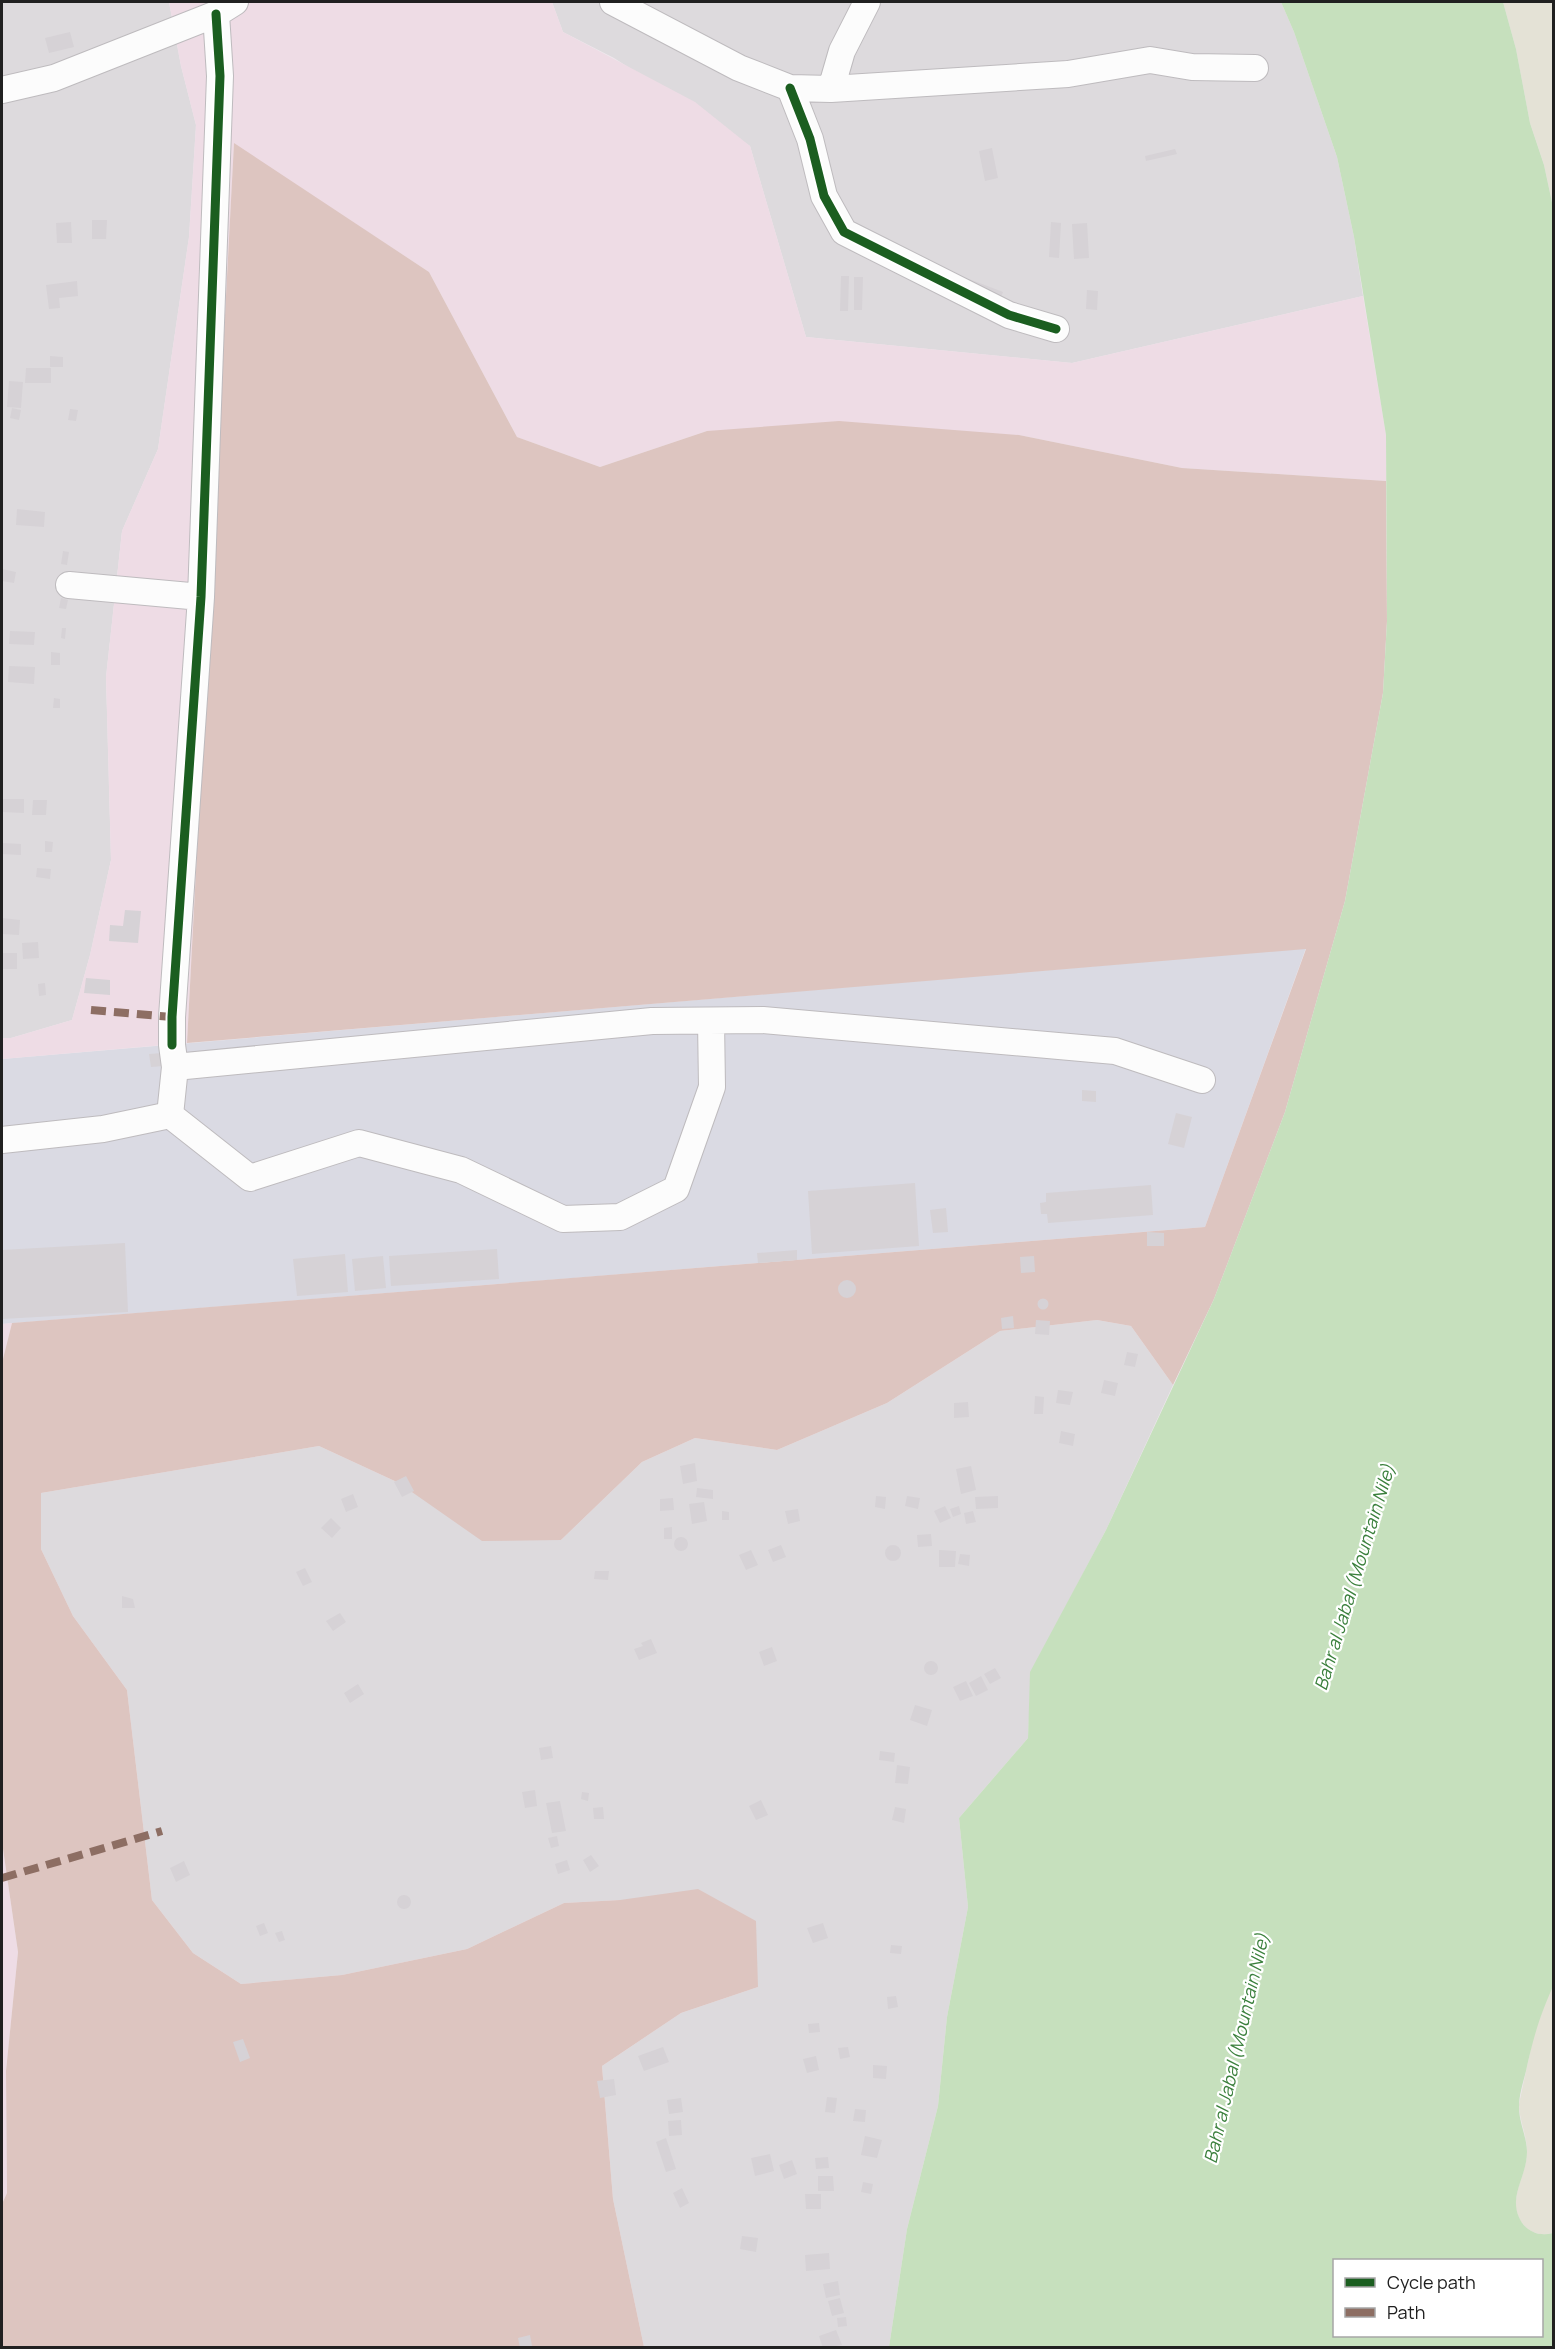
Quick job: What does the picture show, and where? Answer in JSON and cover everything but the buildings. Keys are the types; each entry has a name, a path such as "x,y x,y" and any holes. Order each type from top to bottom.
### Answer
{"street":[{"path":"613,2 739,68 790,87 831,89 1068,74 1150,60 1192,67 1255,68"},
{"path":"831,89 842,51 867,2"},
{"path":"2,90 54,78 225,8 220,76 201,597 190,743 170,1115"},
{"path":"790,87 810,139 824,196 844,231 1009,315 1056,329"},
{"path":"69,585 201,597"},
{"path":"174,1056 652,1021 763,1020 1115,1051 1202,1080"},
{"path":"170,1115 250,1178 359,1143 461,1170 563,1219 621,1217 676,1189 712,1087 711,1021"},
{"path":"2,1140 103,1129 170,1115"}],"shaded area":[{"path":"2,2 169,2 181,66 196,125 189,237 158,449 122,531 106,677 111,860 90,955 72,1020 11,1038 2,1038"},
{"path":"169,2 552,2 563,32 695,102 750,146 806,337 1072,363 1363,296 1386,435 1386,481 1182,468 1019,435 707,431 600,467 517,437 429,272 234,144 187,1043 2,1059 2,1038 11,1038 72,1020 90,955 111,860 106,677 122,531 158,449 189,237 196,125 181,66"},
{"path":"552,2 1281,2 1294,32 1337,157 1354,237 1363,296 1072,363 806,337 750,146 614,58 563,32"},
{"path":"1503,2 1553,2 1553,207 1544,165 1530,123 1516,49"},
{"path":"234,143 429,272 517,437 600,467 707,431 839,421 1019,435 1182,468 1386,481 1387,621 1383,693 1345,901 1285,1112 1214,1299 1173,1385 1131,1326 1097,1320 1000,1331 887,1403 777,1450 695,1438 642,1462 561,1540 482,1541 399,1483 319,1446 41,1493 41,1549 73,1616 127,1690 152,1900 193,1953 241,1984 342,1975 467,1949 564,1903 620,1900 698,1889 756,1921 758,1987 681,2013 602,2066 613,2199 644,2347 2,2347 2,2204 7,2193 6,2071 18,1952 2,1842 2,1363 12,1323 1205,1227 1306,949 187,1043"},
{"path":"1306,948 1205,1227 2,1324 2,1059"},
{"path":"1097,1320 1131,1326 1173,1385 1106,1530 1031,1672 1028,1738 959,1818 968,1907 947,2017 938,2106 907,2229 889,2347 644,2347 613,2199 602,2066 681,2013 758,1987 620,1900 564,1903 467,1949 342,1975 241,1984 193,1953 152,1900 127,1690 73,1616 41,1549 41,1493 319,1446 399,1483 561,1540 642,1462 695,1438 777,1450 887,1403 1000,1331"},
{"path":"12,1323 2,1363 2,1324"},
{"path":"2,1842 18,1952 6,2071 7,2193 2,2204"},
{"path":"1553,1984 1553,2233 1545,2234 1531,2231 1526,2227 1516,2207 1518,2188 1527,2154 1519,2104 1536,2024"}],"water":[{"name":"Bahr al Jabal (Mountain Nile)","path":"1281,2 1503,2 1516,49 1530,123 1544,165 1553,207 1554,1984 1537,2027 1520,2094 1519,2113 1527,2152 1518,2189 1516,2209 1522,2222 1532,2231 1538,2234 1553,2233 1553,2347 889,2347 907,2229 938,2106 947,2017 968,1907 959,1818 1028,1738 1030,1672 1106,1530 1214,1299 1285,1112 1345,901 1383,693 1387,621 1386,435 1354,237 1337,157 1294,32"}],"marked path":[{"path":"91,1010 172,1017"},
{"path":"2,1878 162,1831"}],"cycle path":[{"path":"172,1045 172,1017 201,597 220,76 216,14"},
{"path":"790,88 810,139 824,196 844,232 1009,315 1056,329"}]}
